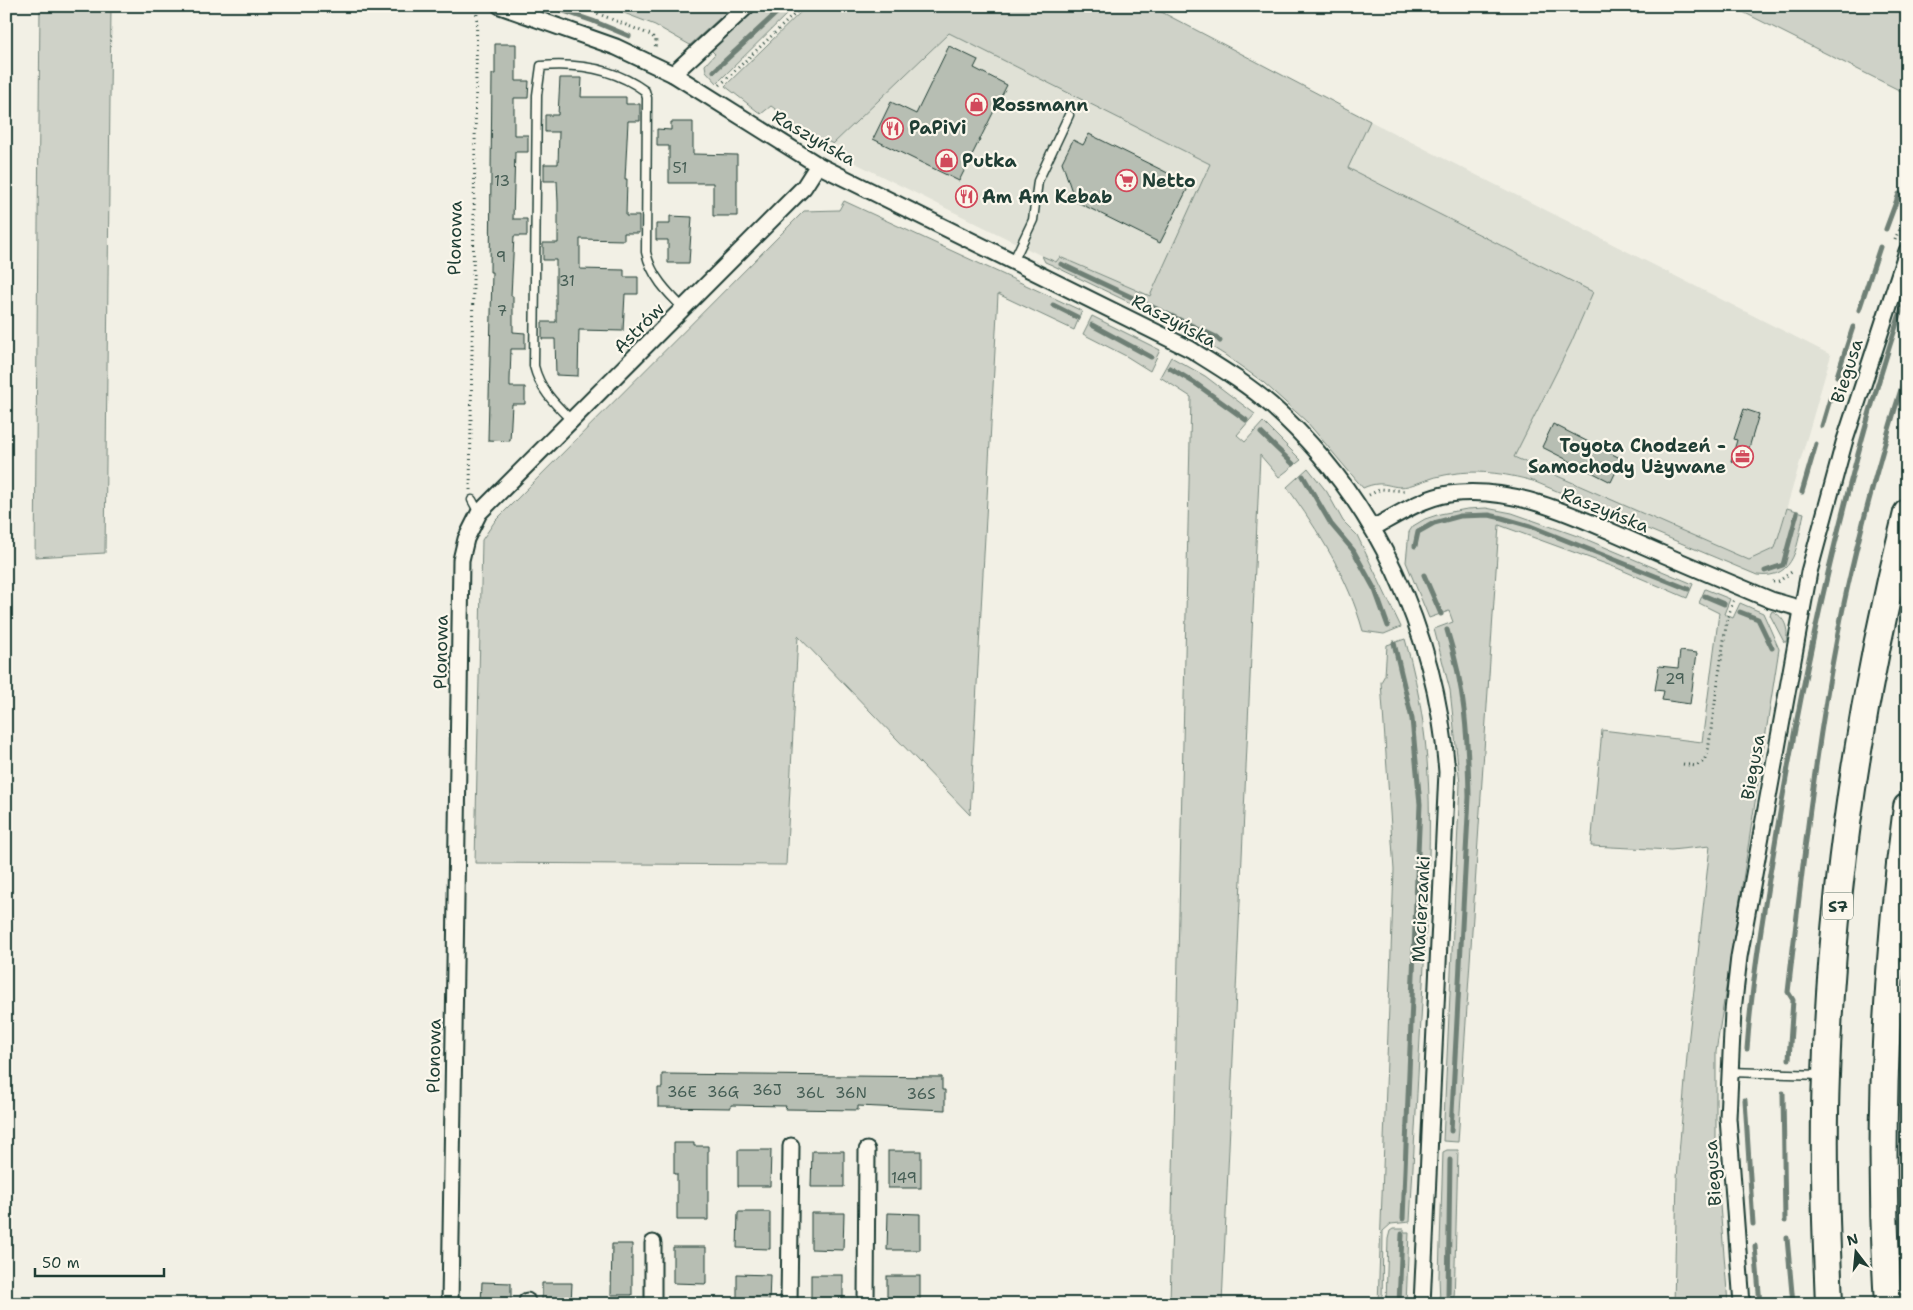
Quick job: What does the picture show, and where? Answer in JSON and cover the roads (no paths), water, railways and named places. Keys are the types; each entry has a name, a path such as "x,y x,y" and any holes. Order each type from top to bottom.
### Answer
{"highway":[{"name":"S7","path":"1829,1304 1826,1208 1826,1075 1832,967 1846,824 1864,707 1887,594 1907,513"},
{"path":"1888,1304 1883,1174 1886,1036 1890,961 1907,807"}],"street":[{"name":"Raszyńska","path":"500,6 616,47 672,74 818,165 1174,340 1250,388 1271,405 1319,454 1345,486 1373,528 1425,501 1448,495 1497,493 1529,500 1594,524 1771,600 1802,609"},
{"path":"672,74 747,6"},
{"name":"Astrów","path":"476,507 572,421 684,309 804,187 818,165"},
{"name":"Biegusa","path":"1742,1304 1728,1118 1729,1072 1739,958 1809,572 1844,443 1907,251"},
{"name":"Plonowa","path":"450,1304 461,560 476,507"},
{"name":"Macierzanki","path":"1373,528 1408,602 1431,668 1442,722 1447,772 1422,1304"},
{"path":"789,1304 791,1146"},
{"path":"866,1304 867,1150"},
{"path":"653,1243 653,1304"}],"lane":[{"path":"572,421 545,394 537,379 534,366 536,95 541,66 561,64 598,68 615,74 645,91 647,98 646,252 648,263 658,280 684,309"},
{"path":"1013,262 1033,220 1038,181 1069,115"},
{"path":"1729,1072 1826,1075"}],"waterway":[{"path":"549,6 629,36"},
{"path":"714,71 784,6"},
{"path":"1886,229 1899,194"},
{"path":"1859,310 1880,247"},
{"path":"1061,264 1216,337 1220,341"},
{"path":"1747,1049 1757,957 1781,807 1805,676 1850,483 1886,356 1907,293"},
{"path":"1053,305 1077,317"},
{"path":"1092,325 1151,357"},
{"path":"1837,376 1853,327"},
{"path":"1170,368 1195,383 1246,420"},
{"path":"1789,1059 1793,1000 1788,992 1822,722 1860,533 1907,370"},
{"path":"1822,426 1830,399"},
{"path":"1261,433 1293,464"},
{"path":"1802,492 1816,444"},
{"path":"1303,476 1331,524 1353,550 1375,590 1388,626"},
{"path":"1765,571 1783,565 1797,513"},
{"path":"1415,546 1418,532 1434,523 1460,516 1489,515 1530,526 1688,589"},
{"path":"1424,575 1441,614"},
{"path":"1705,596 1724,604"},
{"path":"1740,612 1758,619 1772,648"},
{"path":"1447,630 1462,692 1468,754 1469,797 1451,1131"},
{"path":"1394,643 1412,719 1420,804 1403,1219"},
{"path":"1783,1093 1785,1221"},
{"path":"1745,1100 1753,1224"},
{"path":"1448,1296 1450,1160"},
{"path":"1399,1304 1402,1234"},
{"path":"1787,1238 1793,1304"},
{"path":"1755,1246 1760,1304"}],"place":[{"name":"Rossmann","path":"976,105"},
{"name":"PaPiVi","path":"893,128"},
{"name":"Putka","path":"946,161"},
{"name":"Netto","path":"1126,181"},
{"name":"Am Am Kebab","path":"966,197"},
{"name":"Toyota Chodzeń - Samochody Używane","path":"1742,456"}]}
